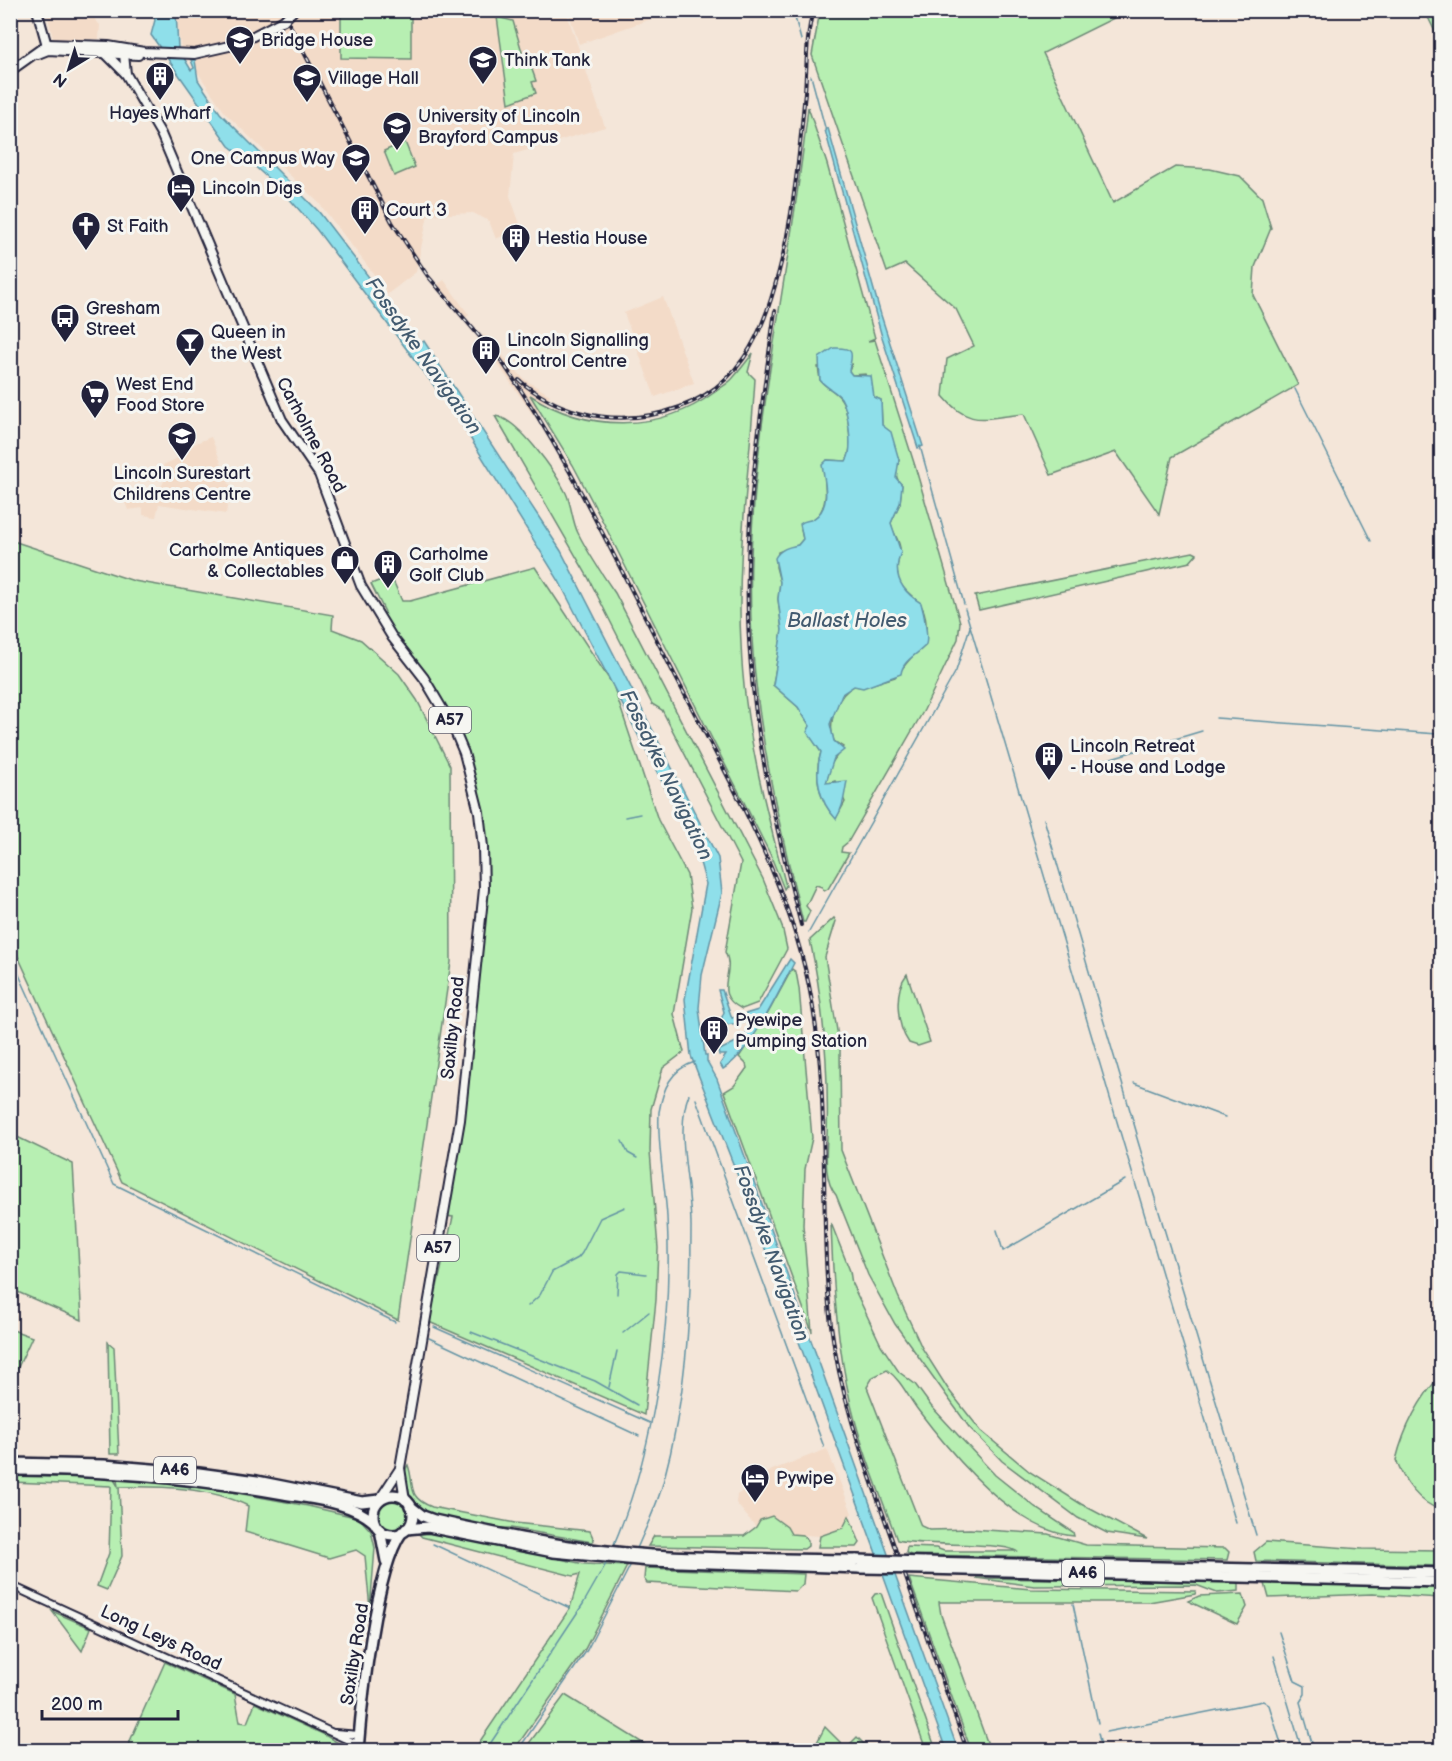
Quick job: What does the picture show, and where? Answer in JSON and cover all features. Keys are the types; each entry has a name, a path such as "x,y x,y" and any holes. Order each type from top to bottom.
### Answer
{"highway":[{"name":"A46","path":"10,1463 167,1469 257,1481 362,1502 380,1500"},
{"name":"A46","path":"10,1470 108,1472 230,1485 350,1508 377,1526"},
{"path":"393,1495 408,1503 412,1520 404,1530 391,1534 377,1526 374,1509 380,1500 393,1495"},
{"name":"A46","path":"408,1503 423,1516 434,1520 591,1553"},
{"name":"Saxilby Road","path":"377,1526 386,1563"},
{"name":"A46","path":"404,1530 428,1527 508,1544 650,1558 924,1566 1442,1573"},
{"name":"Saxilby Road","path":"359,1743 386,1563 404,1530"},
{"name":"A46","path":"1257,1571 1442,1582"}],"main road":[{"path":"37,10 48,47"},
{"path":"10,71 48,47 66,44 87,44 141,53 210,51 257,35 284,20 294,10"},
{"path":"48,47 104,52 118,50"},
{"name":"Carholme Road","path":"118,50 124,70 161,134 282,420 319,474 357,577 377,615"},
{"path":"104,52 124,70 141,53"},
{"name":"Saxilby Road","path":"377,615 424,678 453,727 473,788 484,858 483,901 457,1145 400,1468 380,1500"},
{"name":"Saxilby Road","path":"400,1468 408,1503"}],"street":[{"name":"Long Leys Road","path":"10,1585 359,1743"}],"shaded area":[{"name":"University of Lincoln Brayford Campus","path":"179,10 491,10 492,15 514,15 530,11 566,11 605,127 514,154 510,196 521,227 496,239 489,221 473,213 428,215 416,272 385,296 386,290 319,203 226,114 181,48 177,26"},
{"path":"568,10 674,11 579,44"},
{"path":"58,11 87,11 100,25 99,39 53,39 48,17"},
{"path":"444,280 469,315 464,319 436,286"},
{"path":"663,297 694,383 655,397 624,313"},
{"path":"484,335 524,379 550,395 543,403 531,396 540,411 533,415 480,339"},
{"path":"211,437 233,493 229,493 226,514 159,504 156,517 143,515 143,508 128,510 125,502 160,489 167,475 163,465 176,459 196,443"},
{"path":"827,1449 852,1513 843,1528 820,1536 791,1534 787,1527 756,1527 736,1503 737,1495 772,1470"}],"green space":[{"path":"820,11 1117,11 1120,15 1043,53 1113,203 1175,167 1210,169 1240,176 1262,198 1271,228 1255,267 1253,295 1298,385 1172,457 1159,514 1116,452 1051,475 1024,414 989,418 970,417 953,406 943,396 947,359 974,346 956,309 905,264 887,272 812,55"},
{"path":"1425,11 1441,11 1441,44"},
{"path":"341,12 411,13 411,59 341,58"},
{"path":"497,17 513,21 525,62 529,61 536,81 532,82 536,93 509,103"},
{"path":"808,107 827,164 875,338 868,341 875,340 915,466 960,622 958,639 924,710 848,842 842,847 841,852 849,853 828,889 824,891 822,887 816,885 806,906 810,911 805,922 803,922 769,772 757,696 751,619 751,554 762,426","holes":["852,364 849,371 852,375 866,374 874,397 881,400 882,425 899,460 896,473 902,485 900,503 891,523 900,550 897,573 902,586 923,609 926,632 925,646 915,653 895,677 863,687 854,686 838,702 833,718 832,734 834,741 843,747 829,767 826,784 835,781 845,802 836,818 821,795 818,778 821,752 808,732 810,726 798,707 773,685 782,631 778,599 780,582 776,567 778,552 798,545 803,539 801,530 817,516 824,505 827,460 846,461 850,448 844,404 839,396 820,380 818,367"]},
{"path":"405,142 415,167 394,176 384,151"},
{"path":"753,353 748,372 755,379 740,577 741,644 751,736 763,796 786,886 784,889 770,854 603,522 573,465 530,395 575,416 623,423 647,421 671,415 715,392 731,380"},
{"path":"495,416 504,419 525,436 561,484 568,498 578,533 615,593 763,879 782,926 787,949 758,1003 742,1009 733,1003 726,990 728,960 725,952 741,863 662,710 652,704 588,577"},
{"path":"10,540 134,581 333,615 332,629 361,640 399,674 417,700 450,766 451,962 398,1320 122,1182 11,941"},
{"path":"1193,552 1197,554 1190,562 979,610 975,596"},
{"name":"Carholme Golf Club","path":"535,567 613,685 658,820 687,875 692,908 674,1014 684,1052 663,1068 651,1109 650,1151 658,1248 656,1300 644,1415 429,1322 453,1217 446,1216 486,855 457,730 431,681 382,616 385,612 371,584 391,576 402,601 410,601"},
{"path":"834,918 836,921 825,957 840,1049 841,1150 898,1296 922,1348 948,1389 981,1431 1030,1472 1081,1504 1147,1539 1107,1533 1078,1518 1002,1461 969,1427 895,1324 868,1275 829,1183 827,1168 825,1038 810,940"},
{"path":"792,969 796,972 799,988 812,1138 805,1169 803,1225 812,1332 724,1092 734,1086 747,1068 739,1057 768,1013"},
{"path":"907,974 930,1042 918,1046 909,1043 899,1018 898,999"},
{"path":"11,1134 73,1164 82,1320 13,1290 11,1293"},
{"path":"831,1223 850,1271 852,1284 881,1345 899,1372 915,1384 931,1406 995,1475 1035,1507 1073,1532 1074,1536 1052,1531 1030,1521 987,1488 948,1448 887,1370 873,1377 867,1387 921,1526 930,1530 970,1529 1048,1534 1086,1545 1225,1548 1229,1552 1227,1560 911,1555 906,1553 907,1547 936,1548 944,1551 1016,1551 994,1546 897,1540 861,1439 846,1382 837,1314"},
{"path":"10,1329 32,1337 13,1378 10,1377"},
{"path":"108,1342 114,1347 119,1454 110,1454"},
{"path":"1441,1375 1441,1510 1433,1507 1413,1491 1396,1460 1413,1415"},
{"path":"408,1465 415,1495 432,1507 515,1523 590,1531 594,1540 592,1542 461,1522 433,1514 421,1508 411,1499 405,1488 404,1476"},
{"path":"11,1476 113,1478 118,1486 117,1480 193,1485 308,1506 359,1518 371,1531 375,1548 370,1609 365,1556 356,1550 329,1558 245,1532 248,1506 218,1495 185,1489 119,1487 122,1556 107,1590 97,1586 109,1553 111,1486 11,1482"},
{"path":"393,1500 404,1504 408,1515 404,1526 393,1530 382,1526 378,1515 382,1504"},
{"path":"772,1516 787,1527 791,1534 803,1535 808,1540 808,1546 804,1549 648,1546 654,1536 744,1536 756,1527 760,1520"},
{"path":"849,1516 860,1543 857,1547 818,1547 820,1536 843,1528"},
{"path":"421,1530 584,1564 627,1566 585,1649 514,1750 474,1750 570,1608 580,1574 573,1576 422,1537 419,1534"},
{"path":"1266,1542 1362,1549 1441,1550 1441,1566 1256,1561 1254,1552"},
{"path":"645,1568 804,1574 803,1584 796,1591 647,1583 644,1579"},
{"path":"909,1578 1031,1589 1196,1591 1195,1594 1149,1602 939,1602 941,1615 990,1750 971,1750"},
{"path":"976,1578 1239,1582 1239,1591 1217,1593 1196,1585 1034,1586"},
{"path":"1264,1580 1441,1588 1441,1598 1372,1594 1269,1598"},
{"path":"881,1593 936,1750 926,1750 872,1598 875,1594"},
{"path":"1243,1594 1247,1607 1237,1624 1188,1601 1199,1596"},
{"path":"52,1611 91,1628 82,1651"},
{"path":"165,1662 235,1694 240,1722 247,1723 255,1703 323,1734 350,1750 126,1750"},
{"path":"565,1695 654,1750 524,1750"},
{"path":"825,1727 846,1748 857,1737 870,1750 813,1750"}],"water":[{"name":"Fossdyke Navigation","path":"152,11 176,11 178,48 191,70 194,68 191,60 195,60 198,80 220,113 319,212 420,344 424,341 561,551 718,858 722,893 702,975 699,1008 705,1055 717,1079 889,1557 877,1556 748,1202 691,1056 685,999 706,884 696,848 559,581 456,415 317,230 286,195 229,146 151,35 155,20"},
{"path":"828,128 881,315 923,446 918,448 882,337 825,130"},
{"name":"Ballast Holes","path":"834,348 850,351 849,371 852,375 871,376 874,397 881,400 882,425 891,432 899,460 896,478 902,485 900,503 891,523 901,552 898,560 898,575 908,593 921,603 927,638 925,646 907,661 901,674 863,688 854,686 842,694 830,724 834,741 844,750 834,758 826,783 847,781 842,805 836,819 821,796 818,770 821,752 807,732 810,726 798,707 773,685 782,630 778,599 780,582 775,558 779,552 798,545 803,539 800,524 813,519 823,508 826,494 822,465 827,460 846,461 850,448 844,403 820,380 819,358"},
{"path":"790,959 794,963 753,1037 733,1062 723,1069 720,1064 726,1055 719,1055 718,1051 742,1039 755,1020 721,1026 720,1022 724,1012 718,990 722,990 732,1018 758,1010"},
{"path":"883,1575 895,1575 958,1750 946,1750"}],"waterway":[{"path":"793,10 801,40"},
{"path":"811,76 826,131"},
{"path":"1295,389 1371,541"},
{"path":"920,446 964,604"},
{"path":"965,609 1236,1523"},
{"path":"809,932 956,671 970,627"},
{"path":"1216,718 1438,734"},
{"path":"1081,767 1202,731"},
{"path":"625,817 640,814"},
{"path":"1044,819 1137,1134"},
{"path":"10,955 114,1184 395,1322"},
{"path":"612,1549 640,1470 650,1429 664,1343 668,1258 659,1112 663,1095 674,1075 695,1062"},
{"path":"1134,1083 1225,1117"},
{"path":"636,1551 654,1509 671,1452 686,1357 691,1213 683,1125 689,1094"},
{"name":"Fossdyke Navigation","path":"696,1099 824,1447"},
{"path":"1136,1135 1256,1535"},
{"path":"622,1141 628,1153 637,1158"},
{"path":"997,1230 1003,1251 1125,1180"},
{"path":"528,1306 540,1295 552,1272 578,1258 600,1218 625,1207"},
{"path":"617,1294 618,1274 621,1271 646,1274"},
{"path":"623,1333 649,1312"},
{"path":"434,1327 650,1423"},
{"path":"471,1332 595,1381 637,1405"},
{"path":"429,1338 639,1436"},
{"path":"609,1387 617,1351"},
{"path":"433,1544 570,1608"},
{"path":"486,1750 583,1604 607,1562"},
{"path":"518,1750 587,1650 631,1564"},
{"path":"1073,1604 1098,1723"},
{"path":"1279,1632 1295,1681 1305,1686 1305,1694 1300,1702 1314,1750"},
{"path":"1274,1656 1302,1750"},
{"path":"1106,1732 1263,1701 1269,1705 1283,1750"},
{"path":"1098,1733 1102,1750"}],"railway":[{"path":"282,10 392,222 427,275 492,351"},
{"path":"519,380 533,391 564,407 598,416 633,417 651,415 682,406 707,394 727,378 744,358 757,336 767,311 776,284 787,235 799,154 808,41 813,10"},
{"path":"775,311 753,482 748,611 757,722 776,824 801,925"},
{"path":"490,345 564,461 607,541 750,821 768,861 798,943 809,986 820,1070 825,1241 831,1325 842,1385 858,1443 898,1557"},
{"path":"905,1575 967,1750"}],"place":[{"name":"Bridge House","path":"240,66"},
{"name":"Think Tank","path":"483,86"},
{"name":"Hayes Wharf","path":"160,102"},
{"name":"Village Hall","path":"307,104"},
{"name":"University of Lincoln Brayford Campus","path":"397,152"},
{"name":"One Campus Way","path":"356,184"},
{"name":"Lincoln Digs","path":"181,214"},
{"name":"Court 3","path":"365,236"},
{"name":"St Faith","path":"86,252"},
{"name":"Hestia House","path":"516,264"},
{"name":"Gresham Street","path":"65,344"},
{"name":"Queen in the West","path":"190,368"},
{"name":"Lincoln Signalling Control Centre","path":"486,376"},
{"name":"West End Food Store","path":"95,420"},
{"name":"Lincoln Surestart Childrens Centre","path":"182,462"},
{"name":"Carholme Antiques & Collectables","path":"345,586"},
{"name":"Carholme Golf Club","path":"388,590"},
{"name":"Lincoln Retreat - House and Lodge","path":"1049,782"},
{"name":"Pyewipe Pumping Station","path":"714,1056"},
{"name":"Pywipe","path":"755,1504"}]}
